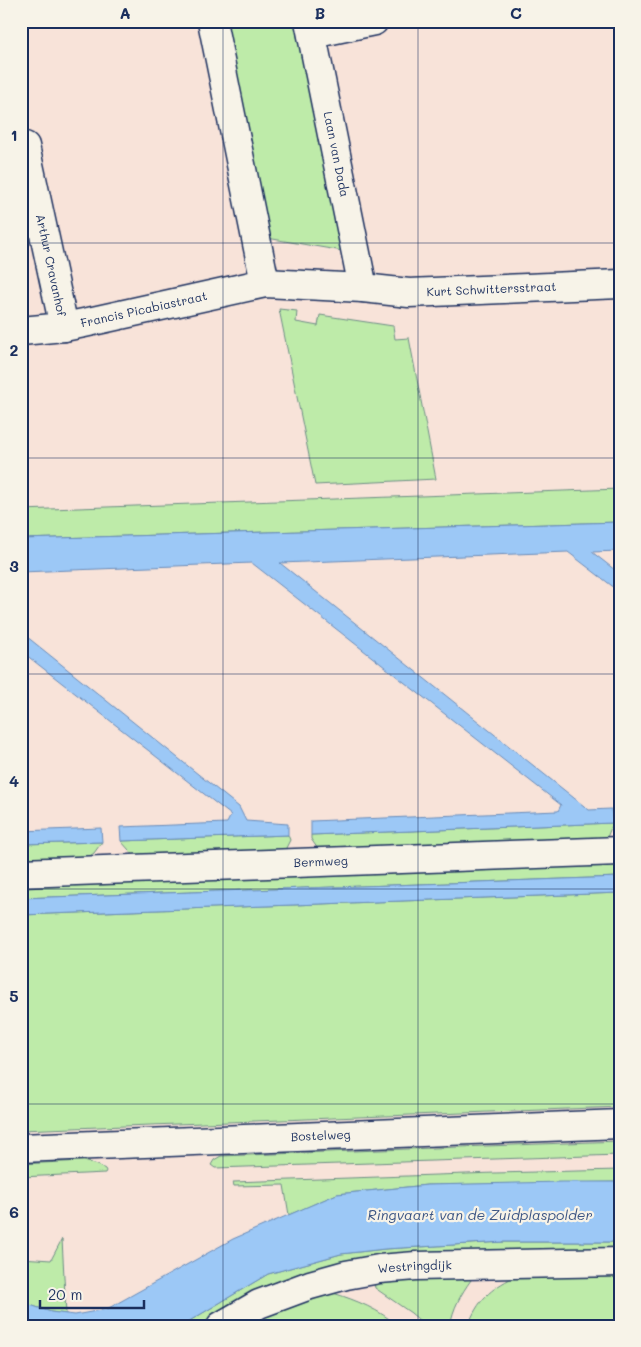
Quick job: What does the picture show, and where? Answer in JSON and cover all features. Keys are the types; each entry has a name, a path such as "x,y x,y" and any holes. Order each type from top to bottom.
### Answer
{"street":[{"path":"212,21 265,283"},
{"path":"311,28 374,21"},
{"name":"Laan van Dada","path":"311,28 363,288"},
{"name":"Arthur Cravanhof","path":"23,139 64,327"},
{"name":"Francis Picabiastraat","path":"21,331 64,327 265,283 363,288"},
{"name":"Kurt Schwittersstraat","path":"363,288 409,293 620,284"},
{"name":"Bermweg","path":"21,873 620,851"},
{"name":"Bostelweg","path":"21,1148 620,1124"},
{"name":"Westringdijk","path":"221,1326 259,1304 289,1293 346,1275 379,1269 416,1266 620,1262"}],"green space":[{"path":"223,21 296,21 343,251 267,238"},
{"path":"279,309 297,311 296,322 318,326 320,315 393,326 395,339 409,338 436,479 315,485"},
{"path":"620,489 620,522 21,539 21,510"},
{"path":"613,823 605,842 320,852 311,839 311,835"},
{"path":"288,835 290,840 283,854 137,859 121,841"},
{"path":"102,842 94,853 83,861 21,863 21,844"},
{"path":"620,860 620,877 21,898 21,881"},
{"path":"620,893 620,1107 21,1130 21,915"},
{"path":"620,1141 620,1155 215,1168 211,1165 214,1160 221,1156"},
{"path":"84,1161 105,1169 105,1173 21,1177 21,1164"},
{"path":"620,1170 620,1182 427,1185 337,1194 289,1215 284,1185 234,1186 233,1182 495,1173"},
{"path":"62,1239 66,1314 51,1312 21,1302 21,1258 51,1260"},
{"path":"504,1242 620,1242 620,1254 259,1296 201,1326 181,1326 268,1274 341,1254 385,1249"},
{"path":"620,1271 620,1326 468,1326 476,1309 486,1296 498,1286 514,1277"},
{"path":"467,1276 471,1280 458,1302 450,1326 426,1326 375,1288 374,1283"},
{"path":"333,1293 367,1306 398,1326 239,1326 313,1294"}],"water":[{"path":"620,522 620,551 592,552 620,574 620,592 568,552 280,563 589,810 611,809 613,823 311,835 311,821 558,811 561,805 252,563 21,572 21,539"},
{"path":"21,632 239,807 246,821 288,824 288,835 121,841 120,827 227,823 231,815 21,651"},
{"path":"101,828 102,842 21,844 21,831"},
{"path":"620,877 620,893 21,915 21,898"},
{"name":"Ringvaart van de Zuidplaspolder","path":"620,1182 620,1242 504,1242 385,1249 341,1254 268,1274 181,1326 21,1326 21,1302 51,1312 75,1315 107,1309 233,1239 337,1194 427,1185"}]}
